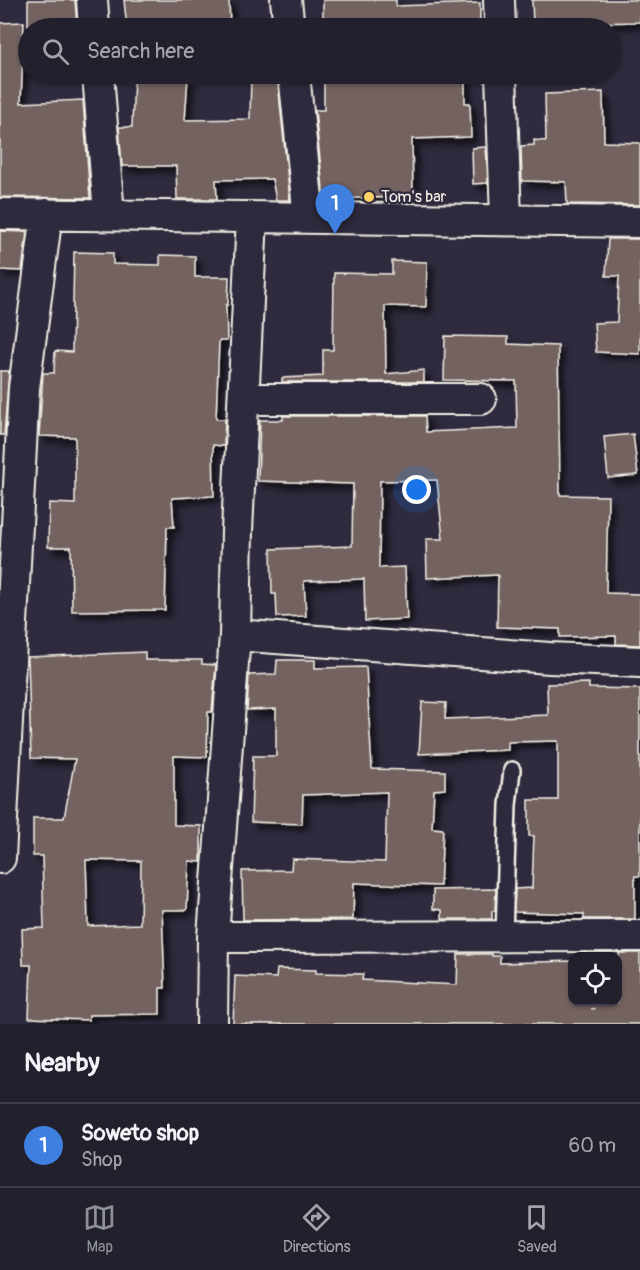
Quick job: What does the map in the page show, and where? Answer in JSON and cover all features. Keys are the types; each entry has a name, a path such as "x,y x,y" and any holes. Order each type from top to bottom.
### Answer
{"street":[{"path":"92,0 93,18"},
{"path":"286,0 288,18"},
{"path":"499,0 500,18"},
{"path":"99,84 109,215"},
{"path":"295,84 309,218"},
{"path":"501,84 506,219"},
{"path":"0,214 640,222"},
{"path":"0,858 24,388 47,214"},
{"path":"212,1024 213,937 234,635 252,217"},
{"path":"245,399 481,399"},
{"path":"234,635 550,658 640,662"},
{"path":"213,937 640,936"}],"lane":[{"path":"504,936 508,805 512,770"}],"path":[{"path":"593,1006 593,1014"}],"building":[{"path":"28,0 75,0 76,18 28,18"},
{"path":"124,0 229,0 230,18 126,18"},
{"path":"323,0 396,0 396,6 480,3 480,18 323,18"},
{"path":"532,0 640,0 640,22 622,22 622,18 533,18"},
{"path":"18,22 18,84 22,84 21,103 83,100 90,198 0,197 0,23"},
{"path":"134,84 188,84 185,120 250,119 251,84 278,84 290,200 276,200 272,179 216,180 217,199 177,199 176,166 122,166 119,127 132,127"},
{"path":"324,84 465,84 465,103 470,103 471,137 412,139 413,197 324,199 315,110 324,110"},
{"path":"603,92 604,142 640,143 640,205 567,204 566,182 522,181 521,146 534,145 534,140 546,141 545,94"},
{"path":"486,147 488,183 473,184 472,148"},
{"path":"0,231 27,232 22,271 0,270"},
{"path":"608,239 640,239 640,354 596,352 594,323 617,322 619,276 606,276"},
{"path":"74,252 113,253 113,264 160,265 160,255 195,256 195,277 229,277 228,305 226,305 227,341 219,341 216,419 225,419 224,446 213,445 214,496 172,498 174,527 167,527 165,610 72,611 71,547 48,547 49,503 75,504 75,437 39,436 43,373 54,373 55,351 72,352"},
{"path":"392,261 427,262 426,307 385,306 386,374 424,370 424,382 282,382 282,378 323,376 323,350 333,350 334,273 392,274"},
{"path":"445,336 508,337 508,344 558,346 560,495 608,496 606,593 640,594 640,645 616,644 616,636 560,637 560,629 497,627 498,575 427,578 426,539 443,539 437,480 380,481 379,568 405,567 407,619 365,621 364,579 304,581 306,616 277,617 276,594 272,594 271,549 352,546 353,484 258,481 260,420 283,420 283,416 425,416 426,432 517,428 516,381 444,380"},
{"path":"0,371 9,371 4,435 0,435"},
{"path":"633,434 638,475 608,478 604,437"},
{"path":"145,652 145,660 202,660 202,664 216,665 212,712 208,712 207,757 174,756 174,825 201,826 201,862 189,861 187,910 162,910 165,988 160,988 160,1014 89,1015 89,1020 29,1018 31,965 23,965 22,929 44,928 42,856 33,856 33,818 64,818 75,759 31,758 28,657","holes":["86,860 141,861 140,924 88,926"]},
{"path":"277,660 315,660 315,668 366,667 372,769 445,771 445,789 434,790 432,828 443,829 440,886 354,883 353,919 243,920 242,871 291,870 292,859 385,862 387,792 303,795 302,824 251,822 253,756 276,756 276,709 247,710 249,675 276,674"},
{"path":"589,683 589,688 640,689 640,876 635,876 635,919 584,919 584,914 514,912 515,889 532,888 534,836 529,836 529,800 558,800 558,741 508,742 508,750 419,754 422,702 446,703 445,719 548,715 547,684"},
{"path":"496,889 495,911 492,911 492,919 442,919 442,910 433,909 433,890"},
{"path":"622,953 640,953 640,1024 233,1024 235,976 276,978 277,969 316,970 316,973 363,974 362,980 457,985 458,954 492,954 492,956 500,956 500,963 568,961 568,1006 622,1006"}],"place":[{"name":"Tom's bar","path":"369,197"},
{"name":"Soweto shop","path":"335,234"}]}
